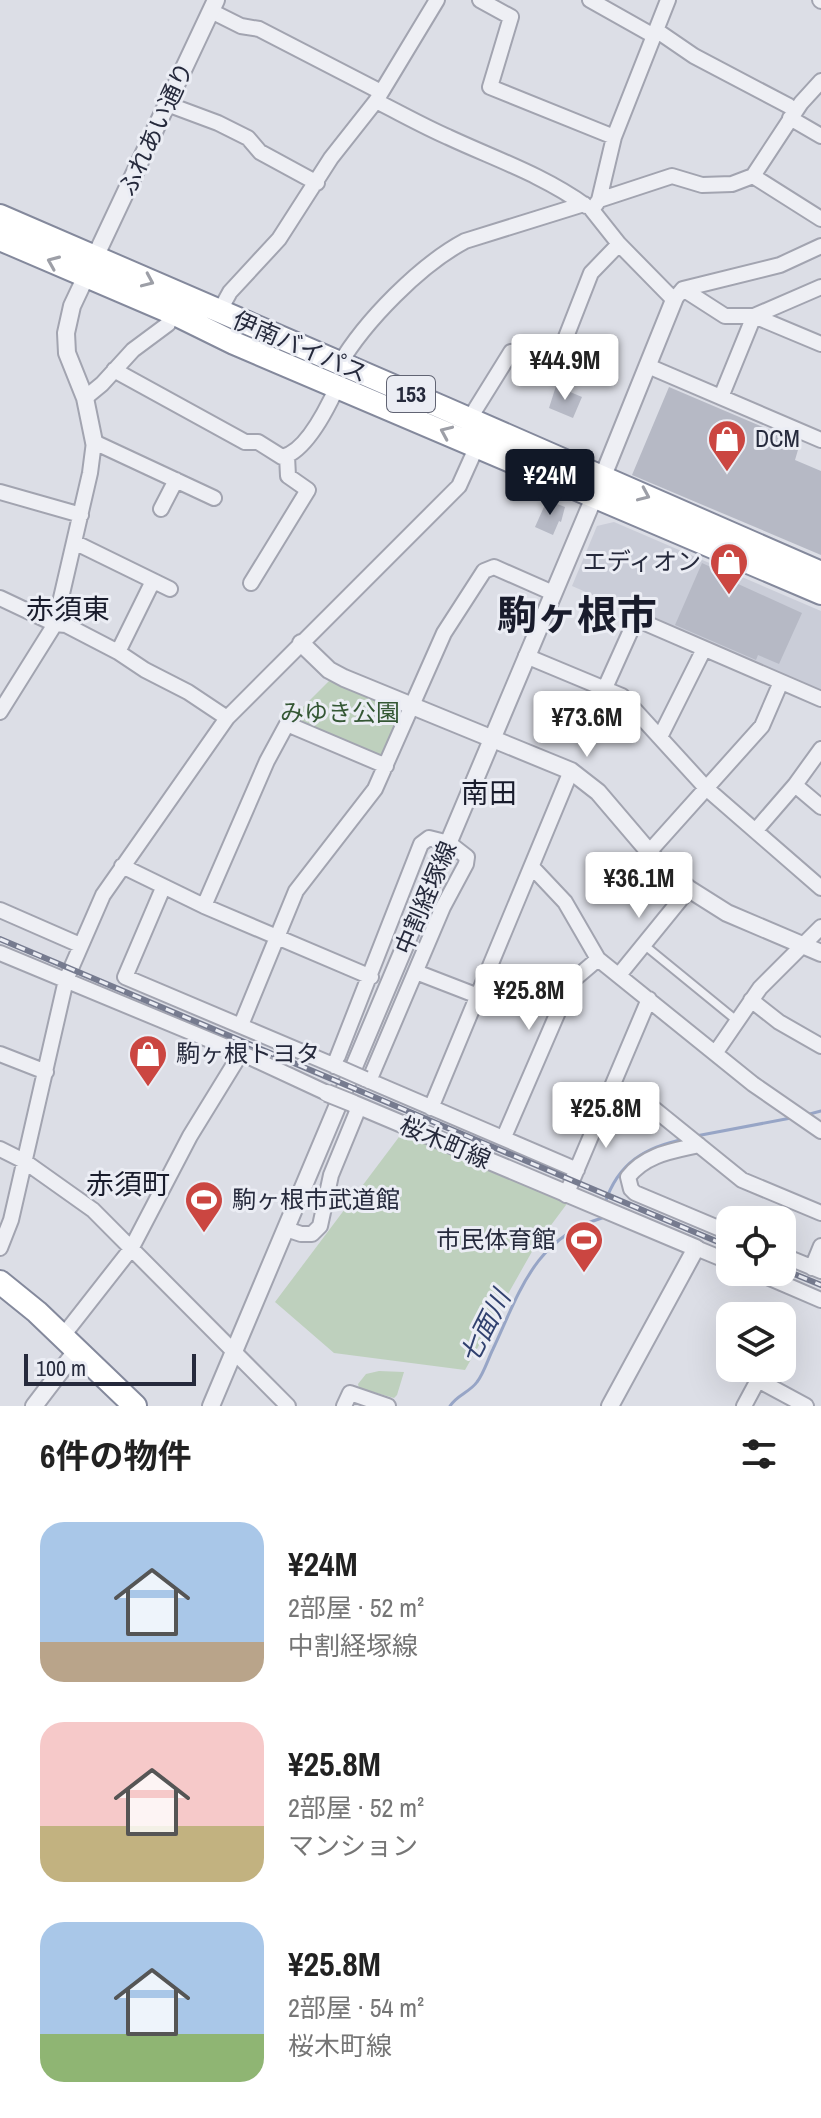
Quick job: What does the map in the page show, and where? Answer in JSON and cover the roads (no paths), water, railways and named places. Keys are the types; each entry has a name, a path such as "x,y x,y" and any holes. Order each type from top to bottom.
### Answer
{"highway":[{"name":"伊南バイパス","path":"0,216 175,314 234,343 470,418 599,486 821,593"},
{"name":"伊南バイパス","path":"0,239 219,312 477,446 599,486 821,573"},
{"path":"0,1282 135,1406"}],"street":[{"path":"219,312 230,292 279,239 331,158 378,96 437,0"},
{"path":"480,0 511,17 490,87 614,137"},
{"path":"590,0 655,33 790,112 821,136"},
{"path":"592,205 614,137 668,0"},
{"path":"214,6 241,26 259,29 448,137 515,165 592,205 619,244 678,294 725,316 754,316 821,344"},
{"name":"ふれあい通り","path":"94,442 85,398 67,353 66,333 72,306 214,6"},
{"path":"114,370 245,442 258,442 282,457 292,455 324,416 352,342 406,286 450,249 465,241 592,205 672,176 702,185 732,184 753,176 790,112 821,81"},
{"path":"167,104 248,138 260,152 317,183"},
{"path":"753,176 821,219"},
{"path":"470,418 511,352 519,351 548,364 557,360 591,273 619,244"},
{"path":"678,294 780,265 821,246"},
{"path":"721,397 754,316 821,287"},
{"name":"中割経塚線","path":"211,1406 678,294"},
{"path":"85,398 133,350 168,324"},
{"path":"648,366 821,440"},
{"path":"0,712 55,624 81,515 94,442 214,498"},
{"path":"0,1248 11,1220 66,980 103,895 227,718 459,486 477,446"},
{"path":"251,583 308,490 288,476 287,456"},
{"path":"161,509 176,480"},
{"path":"0,492 81,515"},
{"path":"74,542 170,589"},
{"path":"241,1025 296,891 375,789 444,633 484,571 494,567 553,593"},
{"path":"118,652 153,581"},
{"path":"0,598 55,624 66,625 118,652 227,718"},
{"path":"605,688 636,619 821,699"},
{"path":"301,643 329,670 571,771 598,792 649,852 689,889 727,913 821,953"},
{"path":"660,737 704,649"},
{"path":"526,656 622,696 706,788 821,888"},
{"path":"649,852 762,726 781,682"},
{"path":"204,906 267,761 287,724 386,766"},
{"path":"756,830 821,749"},
{"path":"431,1108 571,771"},
{"path":"795,785 821,807"},
{"path":"337,1067 421,844 429,838 449,843 467,857 466,864 443,907 367,1080"},
{"path":"122,866 163,888 371,977"},
{"path":"532,867 565,902 598,959 789,1111 821,1131"},
{"path":"163,888 125,977 577,1170"},
{"path":"619,975 689,889"},
{"path":"0,910 80,945"},
{"path":"716,1052 751,1000 821,927"},
{"path":"0,953 241,1053 327,1093"},
{"path":"504,1137 571,982 598,959"},
{"path":"416,972 478,996"},
{"path":"566,1195 649,999"},
{"path":"751,1000 787,1028 821,1046"},
{"path":"34,1406 69,1344 131,1249 190,1136 241,1053"},
{"path":"0,1054 46,1072"},
{"path":"611,1089 648,1104 742,1180 821,1213"},
{"name":"桜木町線","path":"327,1093 696,1248"},
{"path":"286,1229 312,1234 320,1226 331,1175 356,1105"},
{"path":"698,1144 645,1161 628,1177 631,1189 716,1227"},
{"path":"0,1149 24,1161 93,1210 288,1406"},
{"path":"796,1261 816,1269 821,1246"},
{"path":"610,1406 696,1248 716,1256"},
{"path":"788,1286 821,1300"},
{"path":"744,1406 758,1380 806,1406"},
{"path":"344,1406 350,1393 388,1406"}],"lane":[{"path":"643,944 736,1020"}],"waterway":[{"name":"七面川","path":"806,1115 821,1111"},
{"name":"七面川","path":"696,1136 791,1118"},
{"name":"七面川","path":"605,1203 625,1167 646,1152 685,1139"},
{"name":"七面川","path":"450,1406 479,1378 532,1269 560,1239 602,1218 603,1214"}],"railway":[{"path":"0,939 716,1241"},
{"path":"796,1275 821,1285"}],"place":[{"name":"DCM","path":"727,473"},
{"name":"エディオン","path":"729,596"},
{"name":"駒ヶ根トヨタ","path":"148,1088"},
{"name":"駒ヶ根市武道館","path":"204,1234"},
{"name":"市民体育館","path":"584,1274"}],"district":[{"name":"赤須東","path":"68,609"},
{"name":"駒ヶ根市","path":"577,615"},
{"name":"南田","path":"489,793"},
{"name":"赤須町","path":"128,1184"}],"park label":[{"name":"みゆき公園","path":"340,713"}]}
